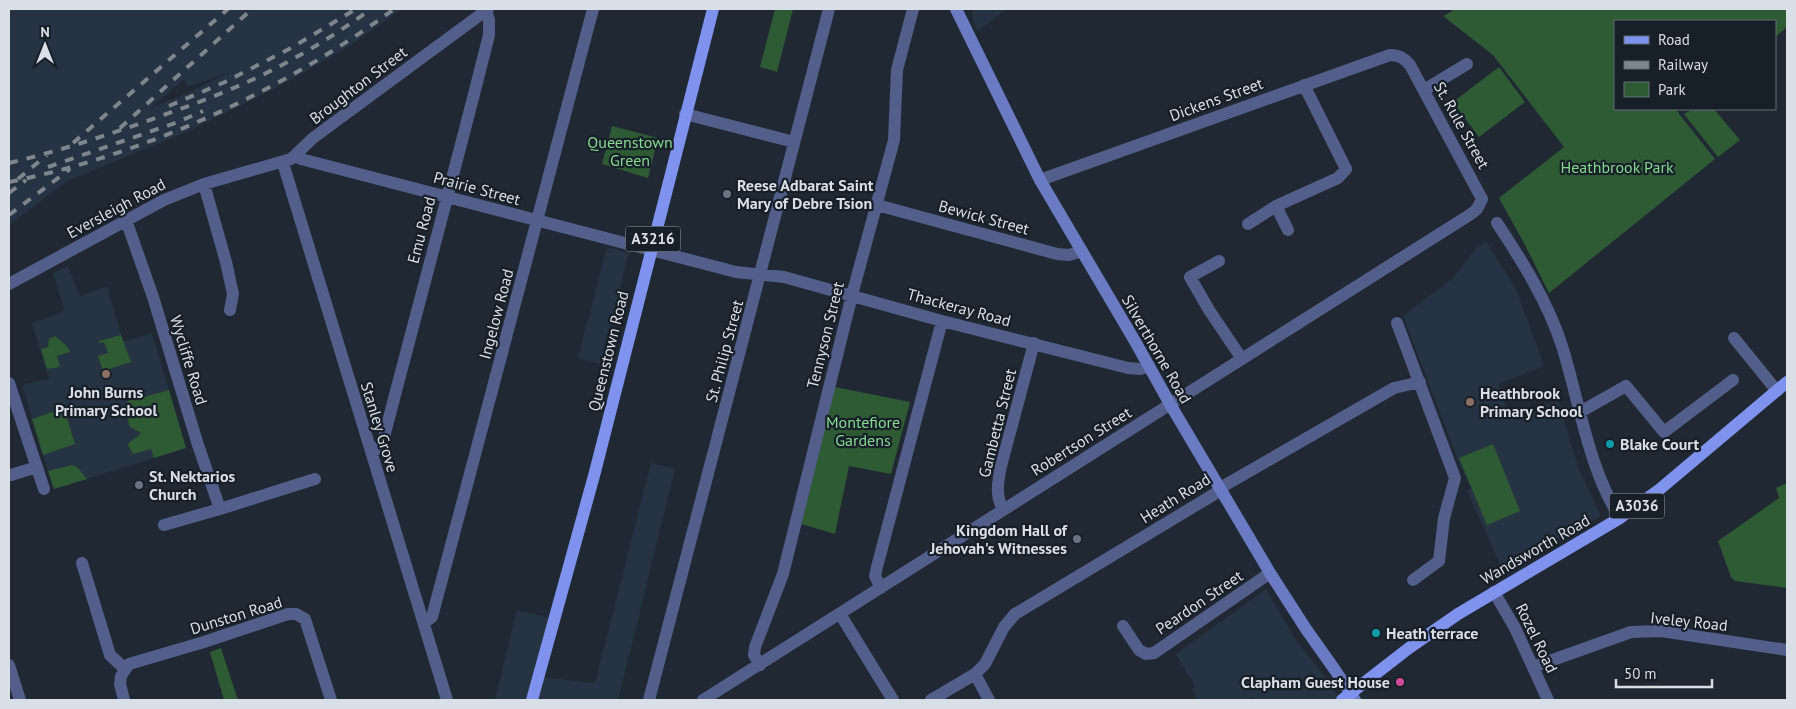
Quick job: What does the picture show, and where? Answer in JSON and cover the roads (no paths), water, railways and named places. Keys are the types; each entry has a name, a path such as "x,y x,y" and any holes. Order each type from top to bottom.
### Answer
{"main road":[{"name":"Queenstown Road","path":"532,700 595,472 713,9"},
{"name":"Silverthorne Road","path":"956,9 1040,180 1270,573 1349,698"},
{"name":"Wandsworth Road","path":"1349,698 1409,648 1458,614 1620,518 1660,489 1787,382"}],"street":[{"name":"Ingelow Road","path":"424,624 432,617 593,9"},
{"name":"St. Philip Street","path":"649,700 829,9"},
{"name":"Tennyson Street","path":"760,665 754,656 755,647 783,574 852,295 894,140 897,70 913,9"},
{"name":"Broughton Street","path":"243,173 283,163 296,156 314,138 487,10"},
{"name":"Emu Road","path":"370,452 378,449 383,441 446,196 461,148 489,35 490,20 487,10"},
{"name":"Dickens Street","path":"1040,180 1390,55 1404,58"},
{"name":"St. Rule Street","path":"1404,58 1410,65 1482,196 1482,201 1477,209"},
{"path":"1424,90 1468,64"},
{"path":"1248,224 1276,206 1338,178 1346,170 1304,85"},
{"path":"685,114 794,142"},
{"name":"Prairie Street","path":"296,156 301,160 736,272 761,274"},
{"name":"Stanley Grove","path":"283,163 447,700"},
{"name":"Eversleigh Road","path":"9,284 164,200 204,184 243,173"},
{"path":"204,184 233,294 230,310"},
{"name":"Bewick Street","path":"877,205 1057,254 1069,255 1082,251"},
{"path":"1276,206 1288,230"},
{"name":"Robertson Street","path":"703,700 1477,209"},
{"name":"Wycliffe Road","path":"126,220 153,297 198,446 220,509"},
{"path":"1497,223 1538,289 1562,345 1604,489 1620,518"},
{"path":"1219,261 1190,277 1209,310 1242,359"},
{"name":"Thackeray Road","path":"761,274 784,277 942,321 1128,368 1140,370 1149,367"},
{"path":"881,588 876,576 877,567 942,321"},
{"path":"1397,322 1455,478 1444,518 1439,561 1413,580"},
{"path":"1734,338 1777,391"},
{"name":"Gambetta Street","path":"1003,510 998,498 1001,466 1034,343"},
{"path":"1580,412 1626,386 1664,432 1733,380"},
{"name":"Heath Road","path":"975,674 985,664 1004,627 1016,614 1220,489 1394,388 1420,382"},
{"path":"9,383 44,489"},
{"path":"10,475 37,467"},
{"path":"164,526 315,479"},
{"path":"82,563 110,655 125,669 121,676 120,684 124,700"},
{"name":"Peardon Street","path":"1123,626 1139,650 1146,654 1154,653 1270,573"},
{"name":"Rozel Road","path":"1494,592 1509,617 1548,700"},
{"name":"Dunston Road","path":"125,669 129,664 135,662 204,642 288,614 296,614 305,619 331,700"},
{"path":"840,614 887,698"},
{"name":"Iveley Road","path":"1534,667 1631,632 1644,631 1661,631 1787,650"},
{"path":"10,673 20,700"},
{"path":"931,700 975,674 989,700"}],"railway":[{"path":"73,143 228,9"},
{"path":"120,128 252,9"},
{"path":"169,106 225,82 291,48 356,9"},
{"path":"9,163 110,134 236,87 306,52 371,9"},
{"path":"9,182 60,170 110,155 161,137 210,116 259,93 306,67 394,9"},
{"path":"48,167 178,122 203,111"},
{"path":"18,179 47,155"},
{"path":"9,215 70,169"},
{"path":"9,193 26,180"}],"place":[{"name":"Reese Adbarat Saint Mary of Debre Tsion","path":"727,194"},
{"name":"John Burns Primary School","path":"106,374"},
{"name":"Heathbrook Primary School","path":"1470,402"},
{"name":"Blake Court","path":"1610,444"},
{"name":"St. Nektarios Church","path":"139,485"},
{"name":"Kingdom Hall of Jehovah's Witnesses","path":"1077,539"},
{"name":"Heath terrace","path":"1376,633"},
{"name":"Clapham Guest House","path":"1400,682"}],"park label":[{"name":"Queenstown Green","path":"630,151"},
{"name":"Heathbrook Park","path":"1617,167"},
{"name":"Montefiore Gardens","path":"863,431"}]}
